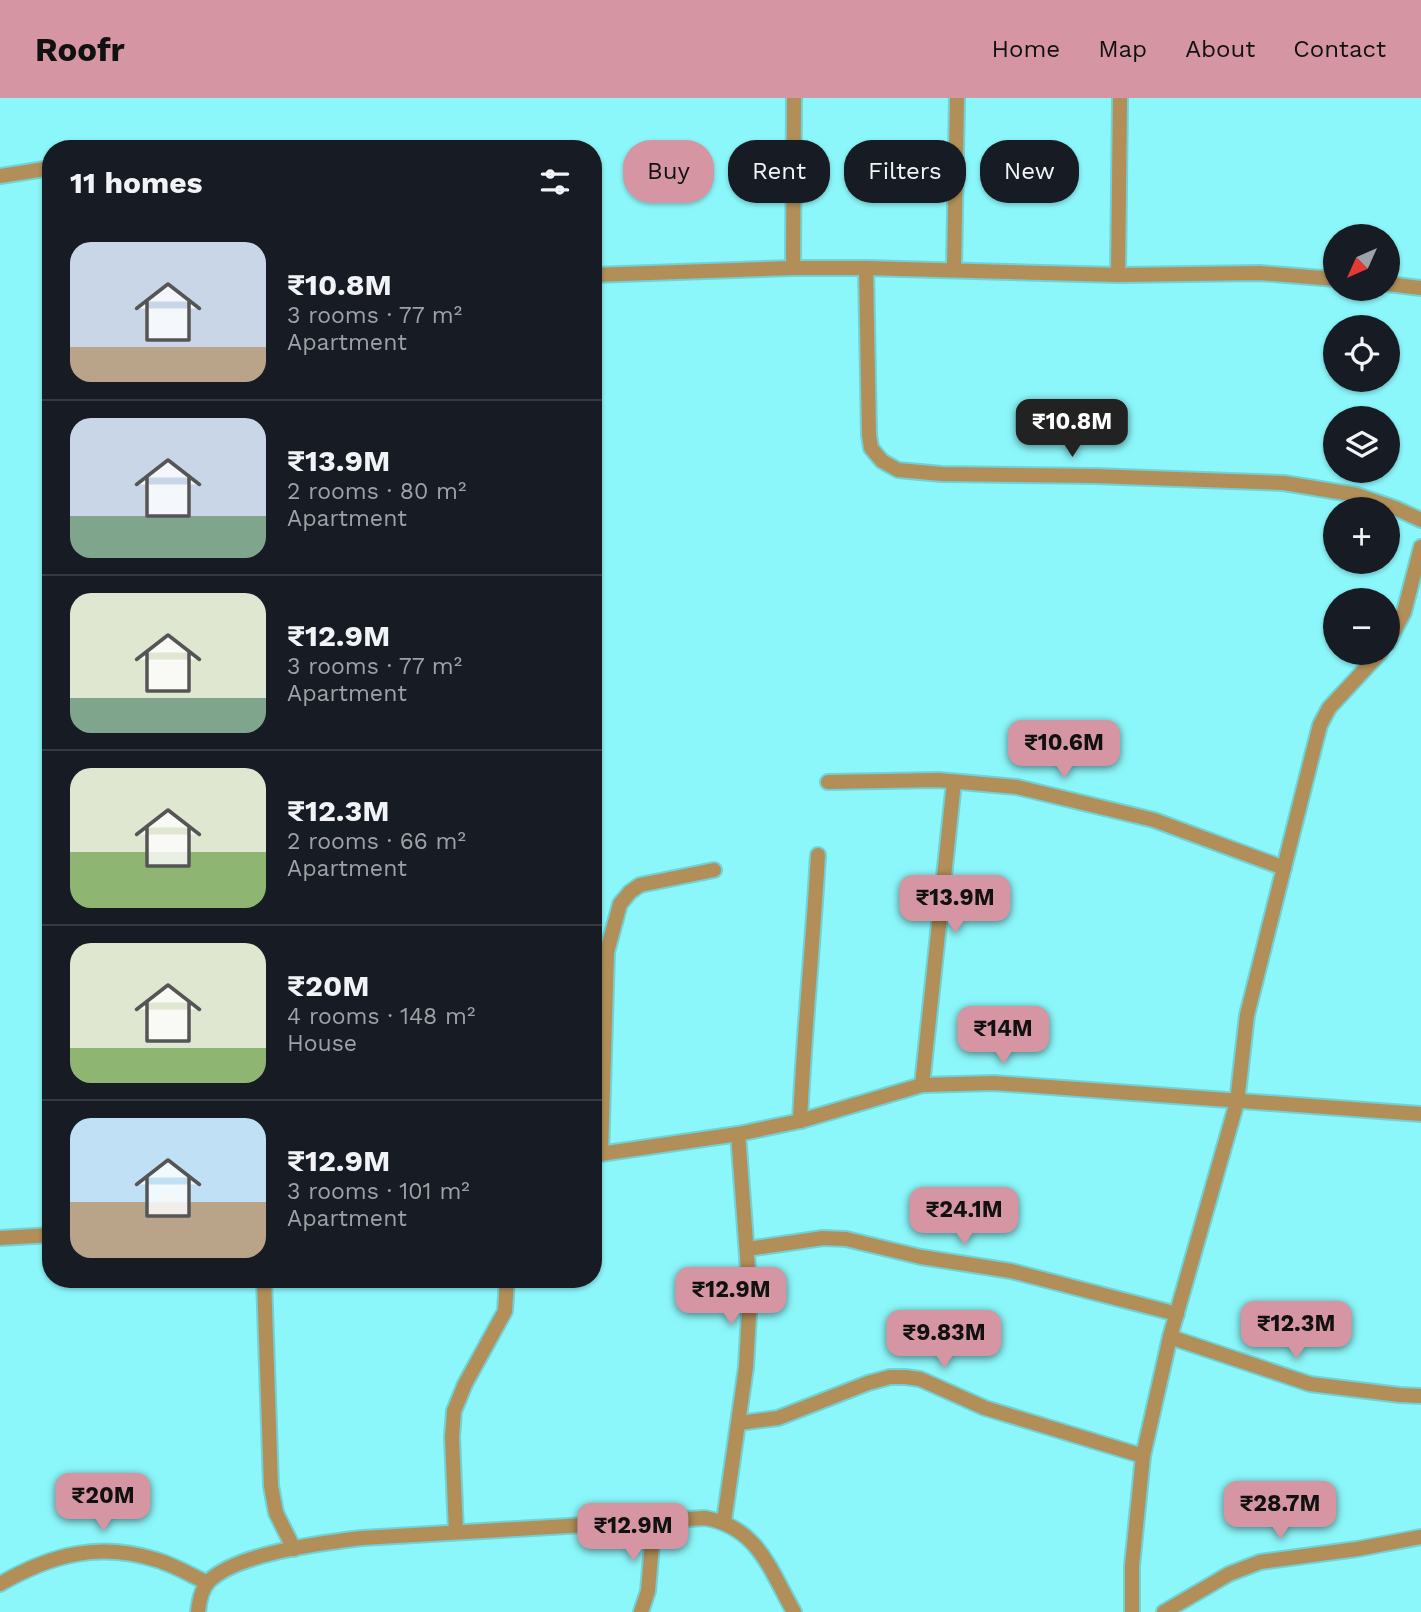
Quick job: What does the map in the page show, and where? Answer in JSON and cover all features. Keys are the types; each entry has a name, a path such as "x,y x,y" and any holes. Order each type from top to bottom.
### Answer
{"street":[{"path":"793,268 794,98"},
{"path":"954,269 957,98"},
{"path":"1118,275 1121,98"},
{"path":"0,176 42,169"},
{"path":"866,268 871,448 882,461 898,470 942,474 1095,476 1284,484 1357,495 1421,520"},
{"path":"602,275 866,268 1118,275 1260,273 1323,278"},
{"path":"1400,285 1421,288"},
{"path":"1400,620 1421,547"},
{"path":"1132,1612 1132,1566 1143,1456 1177,1314 1237,1102 1247,1016 1320,725 1341,692 1368,665"},
{"path":"828,782 954,782 1017,787 1154,820 1284,868"},
{"path":"922,1084 954,782"},
{"path":"800,1121 804,1023 811,971 818,855"},
{"path":"602,1053 607,952 620,904 640,885 714,870"},
{"path":"602,1153 738,1134 800,1121 922,1084 995,1083 1421,1114"},
{"path":"724,1521 746,1367 750,1296 738,1134"},
{"path":"0,1238 42,1236"},
{"path":"747,1248 823,1238 846,1239 921,1257 1010,1271 1177,1314"},
{"path":"264,1288 271,1486 276,1513 294,1549"},
{"path":"456,1532 452,1437 454,1410 465,1384 505,1311 506,1288"},
{"path":"1171,1337 1310,1384 1421,1395"},
{"path":"738,1423 778,1418 868,1382 905,1377 920,1379 985,1408 1143,1456"},
{"path":"198,1612 207,1583 228,1568 294,1549 362,1538 705,1518 724,1521 739,1529 760,1551 794,1612"},
{"path":"641,1612 648,1591 654,1520"},
{"path":"1169,1611 1229,1574 1261,1562 1421,1537"},
{"path":"0,1584 62,1556 96,1551 124,1552 160,1561 207,1583"}]}
